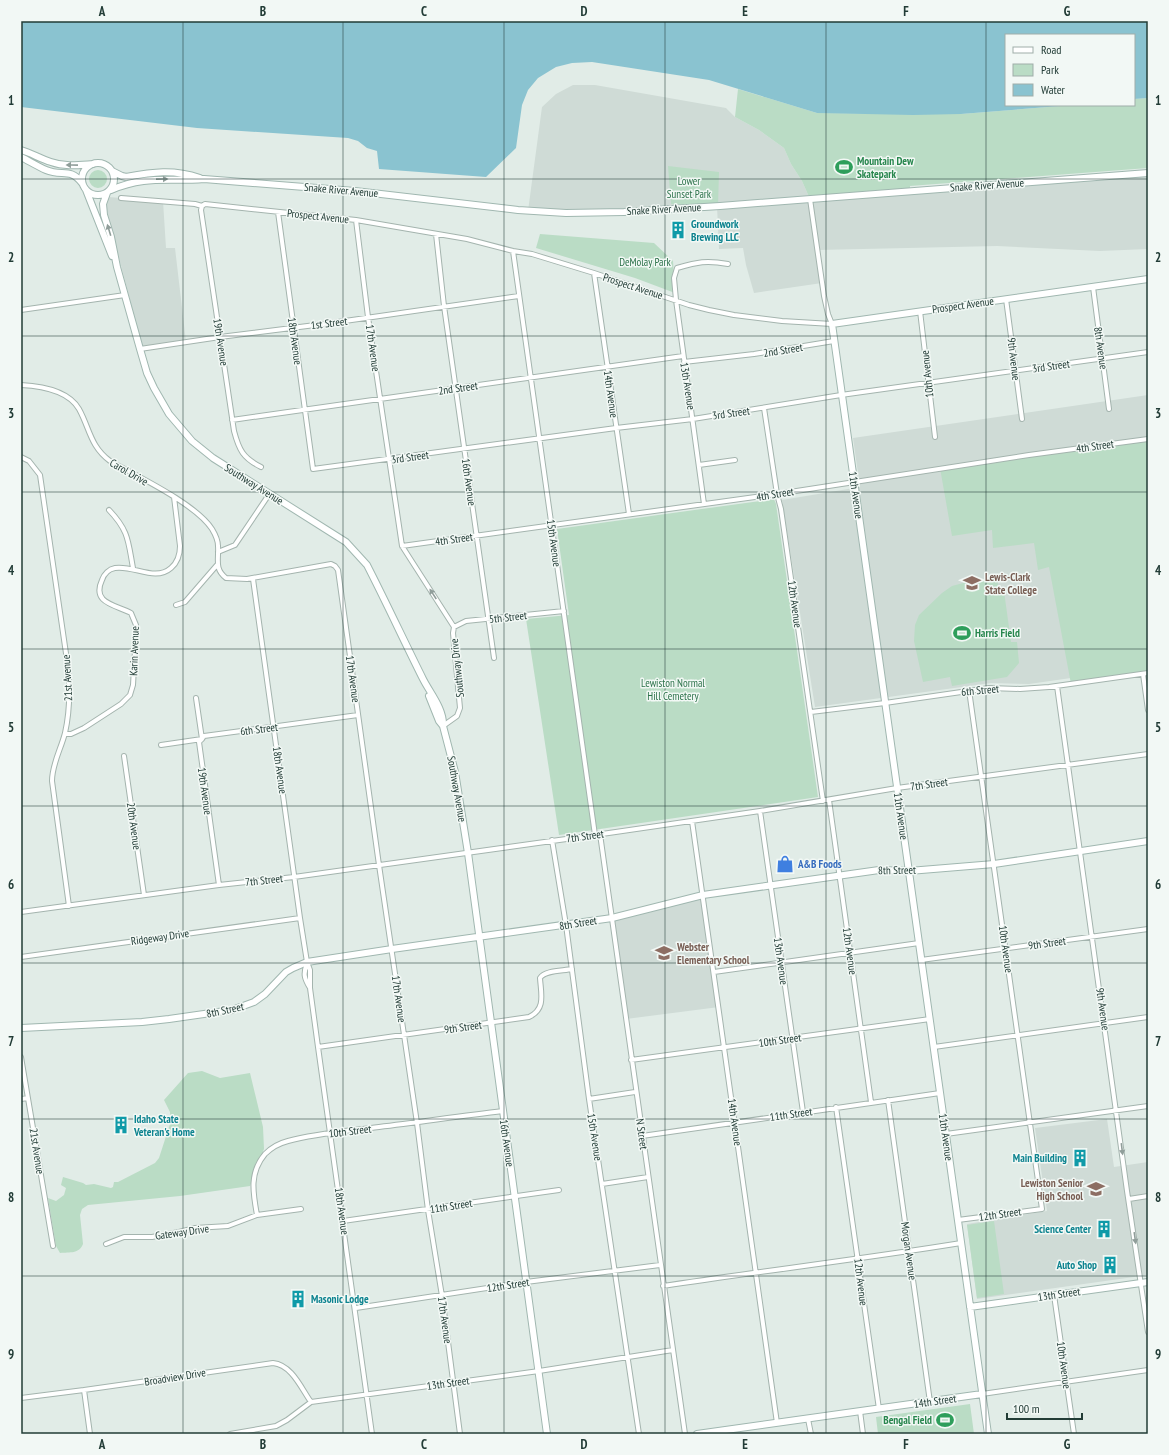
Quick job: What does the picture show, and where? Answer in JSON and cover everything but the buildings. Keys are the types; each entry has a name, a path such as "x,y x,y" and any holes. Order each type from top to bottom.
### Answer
{"main road":[{"path":"21,150 50,162 62,165 77,166 100,163 111,170 114,180 109,191 102,195 96,196 90,193 77,176 55,173 46,170 21,156"},
{"path":"84,186 82,177 84,171 89,166 94,164"},
{"name":"Snake River Avenue","path":"111,170 126,177 160,172 178,172 204,179"},
{"name":"Snake River Avenue","path":"109,191 139,180 204,179 355,191 518,210 566,213 662,210 1148,173"},
{"name":"Southway Avenue","path":"84,186 117,266"},
{"name":"Southway Avenue","path":"109,191 103,204 103,208 124,295 147,373 154,388 169,414 187,436 213,458 346,542 355,550 367,565 423,680 432,705 439,721 443,726 455,772 468,852"},
{"name":"Prospect Avenue","path":"832,324 1148,279"},
{"name":"11th Avenue","path":"832,324 988,1434"},
{"name":"8th Street","path":"21,1028 169,1020 232,1010 254,1002 265,994 286,972 307,962 612,918 703,895 879,870 909,870 994,864 1148,841"},
{"name":"16th Avenue","path":"468,852 547,1434"},
{"name":"13th Street","path":"970,1307 1145,1282"},
{"name":"14th Street","path":"697,1434 721,1432 982,1394"}],"street":[{"name":"Prospect Avenue","path":"120,198 197,204 202,206 205,204 356,220 436,234 532,254 689,305 734,315 782,321 832,324"},
{"name":"11th Avenue","path":"810,199 824,296 832,324"},
{"name":"19th Avenue","path":"202,206 201,210 232,420 241,452 252,462 261,467"},
{"name":"18th Avenue","path":"278,212 313,469"},
{"name":"17th Avenue","path":"356,220 368,317 402,546 454,627"},
{"name":"16th Avenue","path":"436,234 444,306 494,658"},
{"name":"15th Avenue","path":"513,251 597,834"},
{"name":"13th Avenue","path":"704,504 683,356 674,278 677,268 700,262 728,264"},
{"name":"14th Avenue","path":"594,273 629,514"},
{"name":"8th Avenue","path":"1093,287 1109,409"},
{"path":"21,310 124,295"},
{"name":"1st Street","path":"140,349 519,296"},
{"name":"9th Avenue","path":"1006,299 1022,419"},
{"name":"10th Avenue","path":"920,311 935,436"},
{"name":"2nd Street","path":"684,362 754,354 834,341"},
{"name":"3rd Street","path":"313,469 692,419 842,395 1148,352"},
{"name":"2nd Street","path":"232,420 683,356"},
{"name":"Carol Drive","path":"21,385 44,388 59,392 68,397 78,408 90,437 102,455 174,497 196,512 211,528 217,538 217,565"},
{"name":"12th Avenue","path":"764,408 777,494 780,503 823,801"},
{"name":"4th Street","path":"402,546 777,494 854,481 1148,439"},
{"name":"21st Avenue","path":"21,457 32,465 40,475 68,667 69,699 65,734 54,767 52,781 69,906"},
{"path":"698,465 735,460"},
{"path":"218,552 235,545 270,493"},
{"name":"Karin Avenue","path":"65,734 71,734 84,728 124,701 132,691 136,633 135,621 131,613 106,603 100,589 103,577 111,569 133,568 157,574 166,572 177,562 180,546 174,497"},
{"path":"109,510 126,531 133,568"},
{"name":"17th Avenue","path":"253,579 331,564 338,570 417,1123 428,1210 442,1296 460,1434"},
{"path":"217,565 219,571 226,578 240,580 253,579"},
{"path":"176,605 185,602 217,565"},
{"name":"18th Avenue","path":"253,579 307,962 304,972 310,988 356,1308 372,1434"},
{"name":"5th Street","path":"454,627 466,621 564,611"},
{"name":"Southway Drive","path":"443,726 457,716 460,708 453,633 454,627"},
{"name":"6th Street","path":"811,712 886,703 969,690 989,688 1020,689 1057,686 1148,673"},
{"path":"1143,674 1148,710"},
{"name":"9th Avenue","path":"1057,686 1129,1199 1145,1282 1148,1332"},
{"name":"10th Avenue","path":"969,690 1042,1209"},
{"name":"19th Avenue","path":"196,698 202,739 199,742 219,885"},
{"name":"6th Street","path":"161,745 202,739 204,736 358,715"},
{"name":"7th Street","path":"21,912 219,885 294,877 760,811 897,788 1148,754"},
{"name":"20th Avenue","path":"124,756 144,895"},
{"name":"12th Avenue","path":"829,800 871,1102"},
{"name":"13th Avenue","path":"760,811 803,1112"},
{"name":"14th Avenue","path":"692,821 777,1423"},
{"name":"N Street","path":"597,834 612,918 685,1434"},
{"name":"15th Avenue","path":"552,840 566,925 589,1098 639,1434"},
{"name":"Ridgeway Drive","path":"21,957 300,918"},
{"name":"9th Street","path":"921,960 1148,928"},
{"path":"714,972 919,942"},
{"name":"9th Street","path":"318,1047 529,1018 538,1012 542,1004 541,975 572,969"},
{"path":"934,1048 1148,1017"},
{"name":"10th Street","path":"631,1060 930,1019"},
{"name":"21st Avenue","path":"21,1057 53,1246"},
{"path":"589,1098 636,1092"},
{"name":"11th Street","path":"642,1136 940,1093"},
{"path":"21,1099 28,1098"},
{"name":"Morgan Avenue","path":"888,1100 930,1402"},
{"path":"946,1134 1148,1106"},
{"name":"12th Avenue","path":"836,1107 879,1409"},
{"name":"10th Street","path":"257,1215 253,1183 257,1168 266,1154 278,1144 289,1140 330,1133 503,1111"},
{"path":"602,1184 648,1177"},
{"name":"11th Street","path":"343,1221 559,1190"},
{"path":"1129,1199 1148,1196"},
{"name":"Gateway Drive","path":"106,1244 124,1237 152,1236 195,1228 228,1226 257,1215 301,1209"},
{"name":"12th Street","path":"958,1220 1042,1209"},
{"path":"663,1286 961,1243"},
{"name":"12th Street","path":"356,1308 526,1282 660,1265"},
{"name":"10th Avenue","path":"1054,1295 1074,1434"},
{"name":"13th Street","path":"310,1402 538,1371 673,1350"},
{"name":"Broadview Drive","path":"21,1398 273,1363 282,1365 289,1370 310,1402"},
{"name":"14th Street","path":"982,1394 1148,1370"},
{"path":"84,1390 90,1434"},
{"path":"230,1434 276,1426 287,1420 310,1402"},
{"path":"860,1411 863,1434"},
{"path":"808,1419 810,1434"}],"shaded area":[{"path":"573,85 595,85 726,108 735,117 759,130 784,148 810,199 1148,173 1148,249 1100,251 997,246 818,250 822,283 754,293 743,248 719,249 717,206 663,210 528,211 542,107 556,94"},
{"path":"108,197 163,201 166,248 175,248 186,342 142,346 106,208"},
{"name":"Lewis-Clark State College","path":"1148,395 1148,667 1029,684 991,683 815,707 782,500 860,487 853,438"},
{"name":"Webster Elementary School","path":"703,895 719,1007 626,1019 612,918"},
{"name":"Lewiston Senior High School","path":"1107,1119 1114,1167 1148,1162 1148,1275 977,1299 967,1224 1047,1211 1035,1128"}],"green space":[{"path":"738,89 817,113 961,114 1061,106 1135,106 1135,99 1148,98 1148,168 910,186 910,191 810,199 784,148 759,130 735,117"},
{"name":"Lower Sunset Park","path":"668,166 719,172 718,206 671,204"},
{"path":"98,170 104,173 107,179 104,185 98,188 92,185 89,179 92,173"},
{"name":"DeMolay Park","path":"540,234 654,243 673,261 675,293 635,278 536,248"},
{"path":"1148,439 1148,673 1071,684 1049,567 1038,570 1034,543 993,548 992,530 952,536 940,468"},
{"name":"Lewiston Normal Hill Cemetery","path":"774,499 776,504 818,797 559,835 526,619 569,615 557,529"},
{"name":"Harris Field","path":"997,578 999,592 1004,591 1011,642 1017,642 1019,663 1007,677 952,686 950,677 923,682 914,641 915,625 919,615 942,593 952,586 967,582"},
{"path":"202,1071 220,1078 250,1073 263,1127 264,1149 250,1186 180,1196 88,1205 82,1209 80,1215 83,1244 77,1251 60,1253 56,1246 48,1198 56,1201 64,1195 66,1188 61,1185 63,1177 86,1185 94,1184 111,1188 113,1187 114,1182 118,1182 155,1163 159,1158 170,1124 170,1112 164,1100 188,1073"},
{"path":"994,1221 1004,1294 977,1298 967,1225"},
{"path":"970,1404 974,1434 878,1434 876,1417"}],"water":[{"path":"21,21 1148,21 1148,98 1135,99 1135,34 1005,34 1005,106 1061,106 961,114 913,115 817,113 709,80 592,62 572,63 556,67 538,78 528,90 522,105 516,148 486,177 379,169 377,151 367,148 358,141 348,138 197,128 21,107"}],"place":[{"name":"Mountain Dew Skatepark","path":"844,167"},
{"name":"Groundwork Brewing LLC","path":"678,230"},
{"name":"Lewis-Clark State College","path":"972,583"},
{"name":"Harris Field","path":"962,633"},
{"name":"A&B Foods","path":"785,864"},
{"name":"Webster Elementary School","path":"664,953"},
{"name":"Idaho State Veteran's Home","path":"121,1125"},
{"name":"Main Building","path":"1080,1158"},
{"name":"Lewiston Senior High School","path":"1096,1189"},
{"name":"Science Center","path":"1104,1229"},
{"name":"Auto Shop","path":"1110,1265"},
{"name":"Masonic Lodge","path":"298,1299"},
{"name":"Bengal Field","path":"945,1420"}]}
